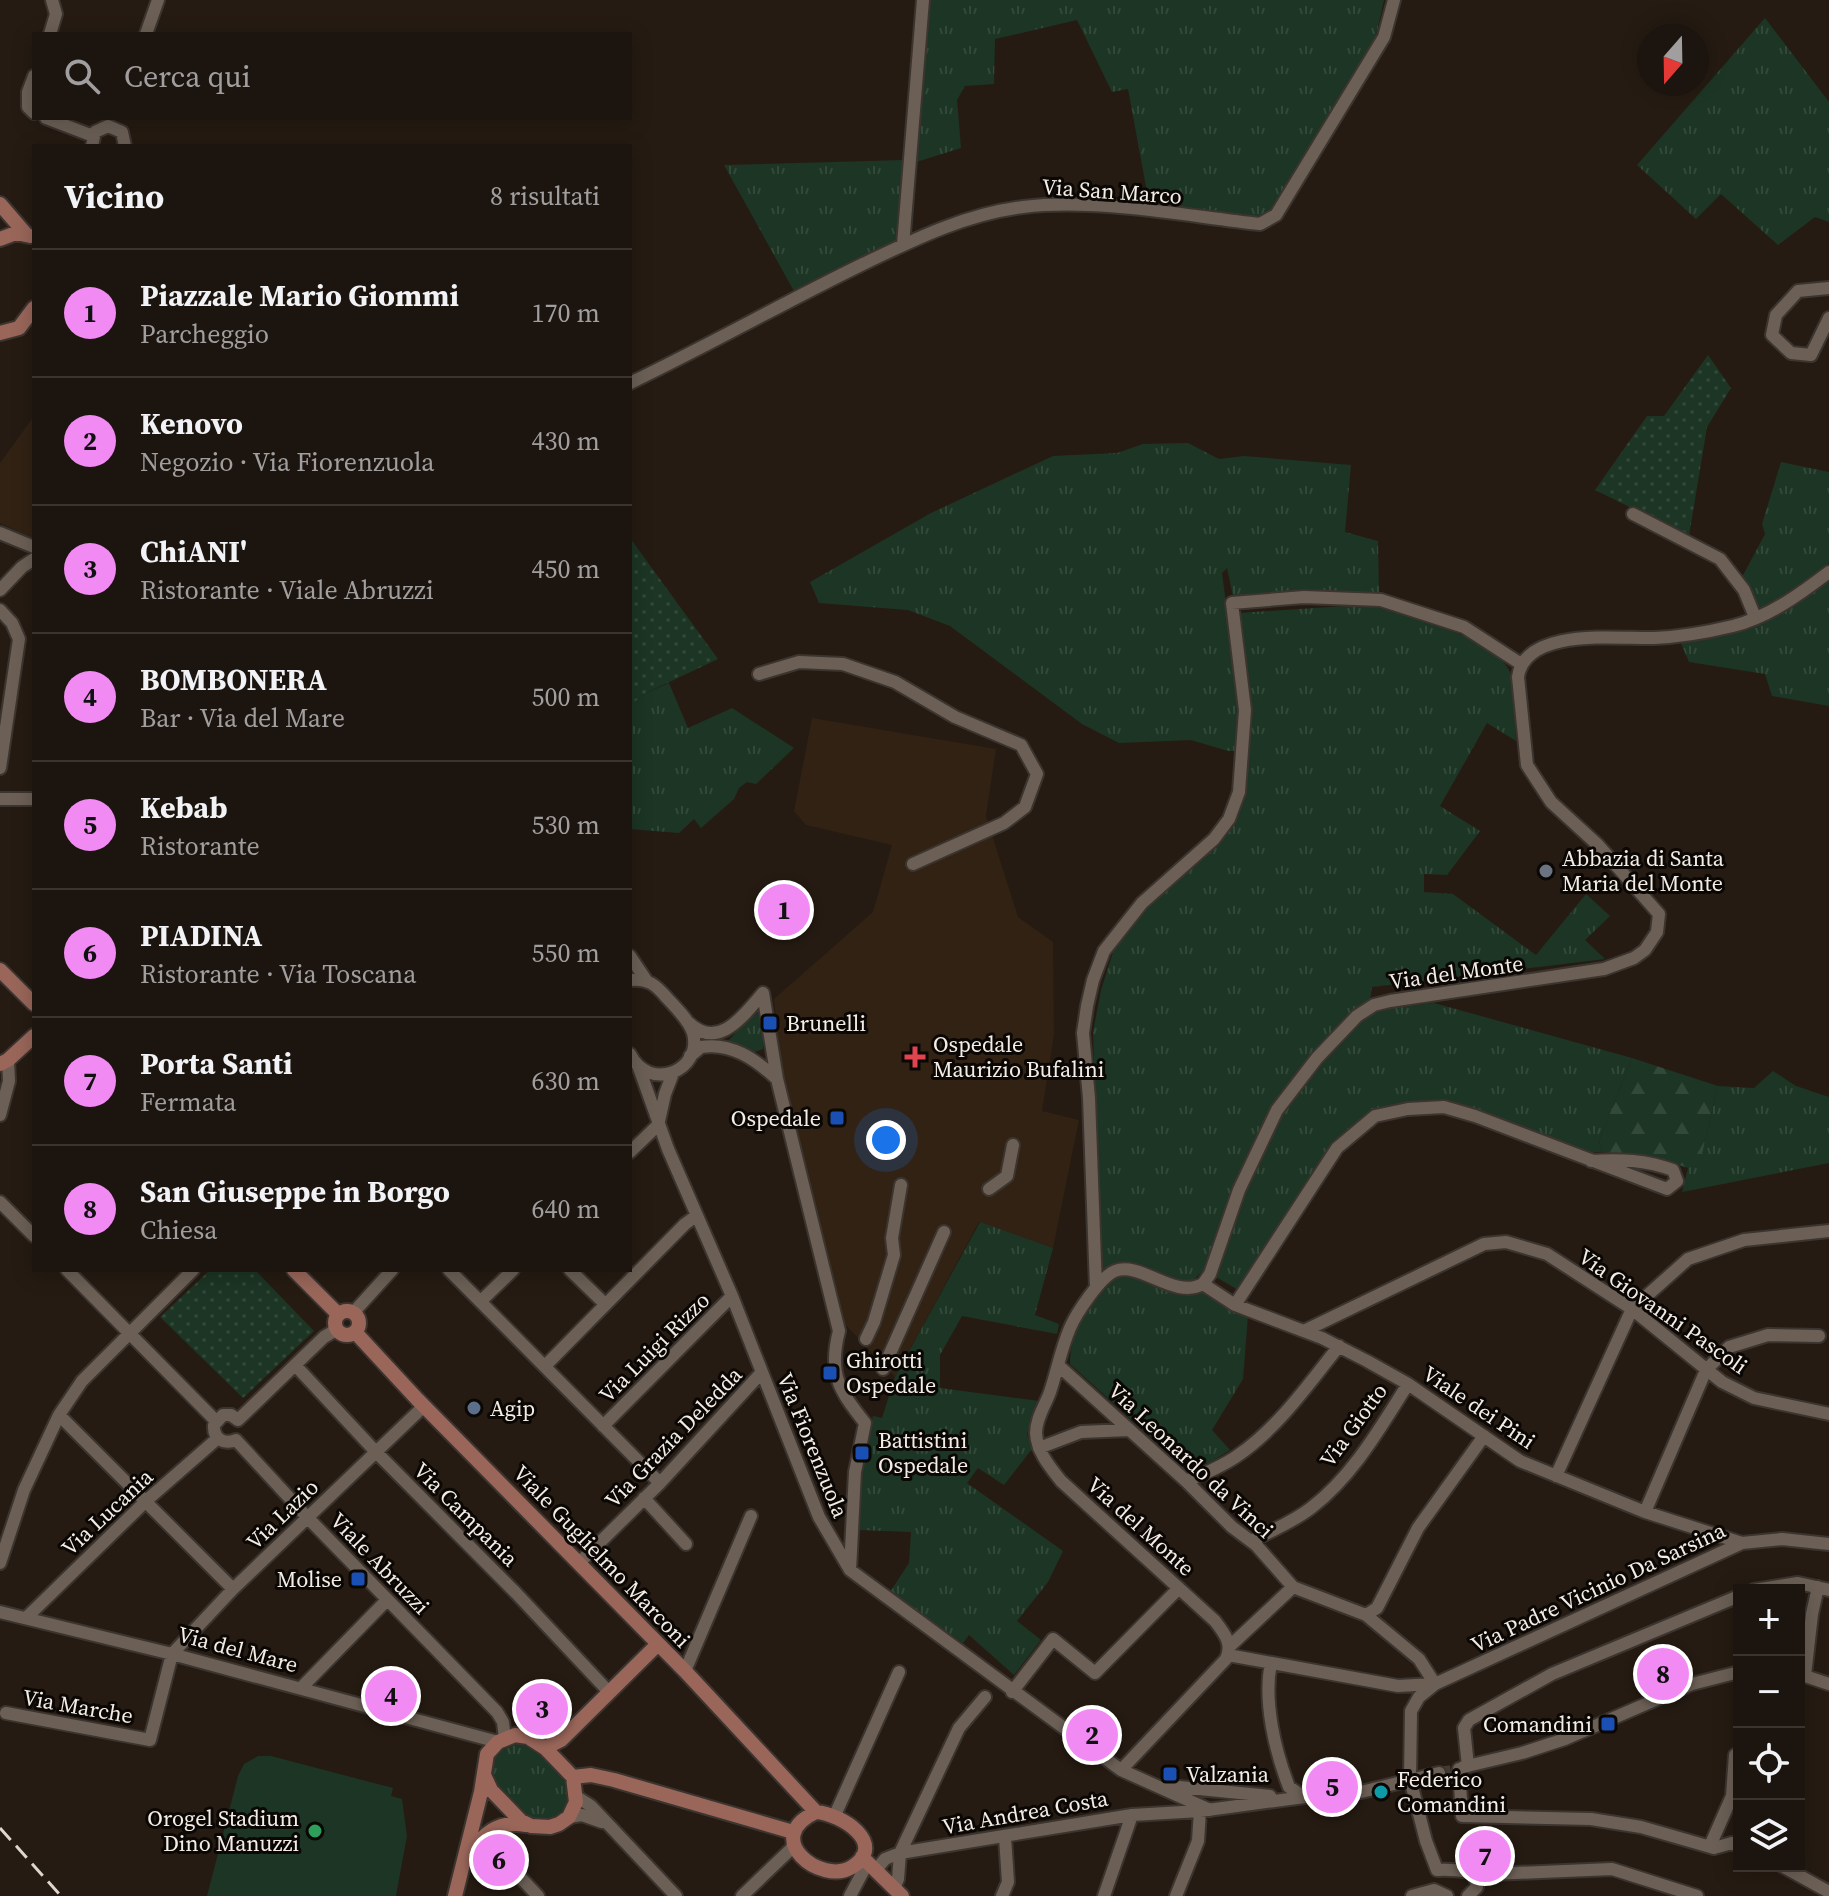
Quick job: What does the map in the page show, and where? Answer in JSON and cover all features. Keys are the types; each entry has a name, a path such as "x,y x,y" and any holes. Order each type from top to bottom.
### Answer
{"main road":[{"path":"0,204 30,235"},
{"path":"0,239 7,235 30,235"},
{"path":"0,333 19,328 32,311"},
{"path":"0,970 32,1002"},
{"path":"7,1060 32,1038"},
{"path":"296,1272 346,1314 359,1321 355,1332 343,1335 336,1330 334,1322 346,1314"},
{"name":"Viale Guglielmo Marconi","path":"355,1332 685,1671 816,1812"},
{"path":"545,1748 561,1740 657,1645"},
{"path":"455,1896 487,1754 501,1740 515,1735 528,1737 545,1748 573,1777 577,1797 569,1817 550,1827 518,1823 489,1831 483,1834 466,1858"},
{"path":"484,1775 491,1790 521,1821 531,1826"},
{"path":"573,1777 591,1775 614,1780 793,1839 806,1862 830,1870 845,1870 869,1863"},
{"path":"793,1839 801,1818 816,1812 835,1815 849,1822 858,1831 869,1863 898,1892"}],"street":[{"path":"51,32 56,14 52,0"},
{"path":"147,32 158,0"},
{"path":"903,245 923,0"},
{"name":"Via San Marco","path":"632,382 903,245 981,214 1065,205 1260,224 1276,215 1384,37 1394,0"},
{"path":"32,81 28,107 32,111"},
{"path":"50,120 93,141 103,126 114,122 122,132 125,144"},
{"path":"1829,288 1798,291 1776,315 1772,335 1791,353 1811,355 1829,318"},
{"path":"1633,514 1720,559 1744,590 1755,617"},
{"path":"0,533 32,546"},
{"path":"0,590 32,560"},
{"path":"1096,1288 1089,1098 1083,1033 1087,1006 1104,951 1142,903 1214,839 1229,819 1239,792 1245,710 1232,603 1304,597 1381,600 1464,627 1521,664 1531,652 1582,638 1657,638 1735,626 1788,603 1829,572"},
{"path":"0,610 12,623 19,639 0,768"},
{"path":"759,674 799,662 843,664 895,682 955,717 1021,745 1037,774 1025,807 1004,823 913,864"},
{"name":"Via del Monte","path":"1203,1284 1210,1274 1239,1190 1277,1110 1317,1058 1357,1016 1374,1005 1390,1001 1573,975 1619,965 1645,950 1657,932 1659,914 1656,909 1598,845 1551,802 1527,765 1518,677 1521,664"},
{"path":"0,799 32,799"},
{"path":"632,959 646,980 655,985 698,1031 747,1056 777,1079"},
{"path":"632,980 646,980"},
{"path":"632,1150 659,1124 673,1073 701,1047 717,1039 738,1021 763,993 777,1079 839,1331 834,1351 836,1379 865,1423 855,1472 850,1570"},
{"path":"684,1018 692,1031 694,1044 690,1056"},
{"path":"747,1056 759,1055 769,1043"},
{"name":"Via Fiorenzuola","path":"632,1057 732,1296 819,1517 850,1570 1121,1770 1191,1800 1205,1810"},
{"path":"0,1114 6,1096 7,1060"},
{"path":"639,1068 658,1075 673,1073"},
{"path":"0,1082 6,1096"},
{"path":"1235,1305 1337,1148 1375,1116 1408,1109 1444,1107 1667,1189 1677,1181 1673,1170 1653,1163 1628,1159 1591,1161"},
{"path":"989,1189 1007,1176 1013,1145"},
{"path":"866,1339 894,1255 892,1238 901,1185"},
{"path":"0,1202 32,1234"},
{"path":"545,1366 696,1216"},
{"path":"1556,1476 1632,1309 1688,1259 1744,1240 1829,1231"},
{"path":"883,1369 944,1232"},
{"name":"Via Giovanni Pascoli","path":"1304,1331 1484,1244 1506,1242 1547,1254 1632,1309 1722,1382 1754,1398 1829,1414"},
{"path":"1128,1430 1081,1432 1039,1448 1037,1424 1070,1326 1096,1288 1111,1273 1124,1269 1187,1288 1203,1284"},
{"path":"69,1272 216,1421"},
{"path":"0,1563 24,1490 59,1415 82,1381 191,1272"},
{"path":"346,1314 390,1272"},
{"path":"451,1272 660,1483"},
{"path":"481,1301 511,1272"},
{"path":"572,1272 605,1304"},
{"name":"Viale dei Pini","path":"1203,1284 1235,1305 1339,1346 1408,1384 1520,1461 1645,1512 1742,1543"},
{"name":"Via Luigi Rizzo","path":"603,1426 732,1296"},
{"path":"238,1420 324,1337 336,1330"},
{"path":"1645,1512 1706,1370 1729,1347 1768,1335 1819,1336"},
{"path":"1186,1481 1216,1469 1251,1446 1303,1391 1339,1346"},
{"name":"Via Campania","path":"295,1365 609,1692"},
{"name":"Via Leonardo da Vinci","path":"1059,1366 1232,1527 1251,1541 1293,1587"},
{"name":"Via Grazia Deledda","path":"579,1563 660,1483 762,1372"},
{"name":"Via Giotto","path":"1251,1541 1294,1519 1348,1473 1408,1384"},
{"name":"Via Lazio","path":"172,1654 233,1589 424,1406"},
{"path":"227,1414 238,1420 242,1428 236,1440 229,1442 218,1438 214,1430 216,1421 227,1414"},
{"path":"59,1415 233,1589"},
{"path":"1366,1615 1377,1608 1418,1528 1484,1436"},
{"name":"Via Lucania","path":"26,1618 147,1500 218,1438"},
{"name":"Viale Abruzzi","path":"236,1440 497,1712 528,1737"},
{"name":"Via del Monte","path":"1039,1448 1061,1481 1215,1621 1223,1631 1229,1651"},
{"path":"644,1498 686,1544"},
{"path":"685,1671 751,1516"},
{"name":"Via Padre Vicinio Da Sarsina","path":"1411,1711 1419,1697 1435,1684 1742,1543 1782,1539 1829,1544"},
{"path":"1121,1770 1229,1651 1293,1587 1366,1615 1419,1659 1435,1684"},
{"path":"1012,1692 1053,1639 1095,1673 1179,1588"},
{"path":"1805,1656 1812,1614 1824,1589"},
{"path":"1733,1599 1552,1674 1469,1720 1464,1728 1454,1770 1462,1816 1591,1819 1641,1827 1714,1848 1733,1843"},
{"path":"301,1688 387,1600"},
{"name":"Via del Mare","path":"0,1612 172,1654 463,1734 501,1740"},
{"name":"Via Padre Vicinio Da Sarsina","path":"1229,1651 1271,1663 1398,1686 1435,1684"},
{"name":"Via Marche","path":"6,1713 150,1740 172,1654"},
{"path":"1271,1663 1268,1697 1284,1770 1289,1787 1304,1797 1361,1792 1522,1753 1565,1739 1692,1684 1733,1674"},
{"path":"835,1815 899,1672"},
{"path":"1805,1675 1829,1684"},
{"path":"1398,1686 1407,1693 1411,1711 1410,1779 1437,1870 1432,1881 1434,1890"},
{"path":"898,1892 900,1853 959,1728 985,1697"},
{"name":"Viale Abruzzi","path":"497,1712 504,1724 501,1740"},
{"name":"Via del Mare","path":"463,1734 487,1754"},
{"path":"1268,1796 1284,1770"},
{"path":"1710,1846 1732,1796 1733,1782"},
{"name":"Via Fiorenzuola","path":"1150,1783 1304,1797"},
{"name":"Via Andrea Costa","path":"1157,1812 1209,1790"},
{"path":"577,1797 591,1806 676,1896"},
{"name":"Via Andrea Costa","path":"869,1863 900,1853 1132,1815 1205,1810 1304,1797"},
{"path":"1176,1896 1198,1841 1205,1810"},
{"path":"569,1817 582,1815 605,1823"},
{"path":"1104,1896 1132,1815"},
{"path":"1002,1896 1008,1882 1005,1837"},
{"path":"742,1896 793,1839"},
{"path":"850,1896 869,1863"},
{"path":"1437,1870 1456,1868 1475,1873 1612,1869 1697,1896"},
{"path":"1793,1872 1829,1892"},
{"path":"1468,1896 1477,1887 1475,1873"},
{"path":"522,1879 538,1896"},
{"path":"1412,1896 1434,1890 1447,1896"}],"shaded area":[{"path":"32,419 32,543 21,538 19,532 0,523 0,463"},
{"name":"Ospedale Maurizio Bufalini","path":"812,718 996,749 986,816 1018,917 1053,942 1054,1034 1042,1111 1079,1120 1053,1248 979,1222 895,1377 840,1319 782,1080 774,999 873,912 892,845 806,825 794,811"}],"green space":[{"path":"918,0 1384,0 1376,36 1369,51 1273,210 1258,218 1150,208 1128,89 1112,92 1077,20 995,39 994,84 965,86 957,100 961,148 913,163 905,160"},
{"path":"1765,18 1829,102 1829,222 1815,217 1778,245 1721,194 1696,219 1637,165 1697,96 1709,96 1709,82"},
{"path":"905,160 897,242 795,293 724,165"},
{"path":"1708,355 1731,388 1707,427 1689,536 1595,490 1647,416 1664,416"},
{"path":"1188,443 1219,459 1244,456 1351,465 1345,532 1378,541 1379,595 1305,589 1233,596 1227,568 1222,573 1240,710 1239,751 1228,751 1191,740 1119,743 1082,724 950,626 908,610 819,603 810,582 931,513 1053,456 1117,453 1143,444"},
{"path":"1781,462 1829,472 1829,563 1783,598 1760,608 1741,579 1765,534 1762,524"},
{"path":"632,541 718,659 644,694 632,704"},
{"path":"1829,579 1829,706 1772,696 1765,674 1689,662 1680,641 1755,621 1792,607"},
{"path":"1359,605 1418,618 1465,637 1501,660 1512,678 1516,741 1487,723 1440,806 1480,831 1447,875 1424,874 1424,892 1453,894 1536,955 1586,894 1610,916 1585,940 1605,959 1372,987 1370,1001 1379,1010 1434,1003 1632,1058 1599,1141 1602,1152 1591,1152 1450,1103 1424,1101 1394,1105 1368,1115 1240,1291 1204,1270 1192,1281 1248,1315 1243,1379 1212,1430 1230,1450 1209,1463 1183,1466 1070,1364 1073,1342 1081,1322 1107,1287 1100,1278 1093,1032 1101,990 1114,949 1140,913 1210,850 1241,800 1238,613"},
{"path":"669,683 688,728 732,708 794,748 756,784 747,782 739,788 734,799 701,828 694,819 679,833 632,829 632,704 644,694"},
{"path":"757,1009 763,1049 755,1052 729,1040"},
{"path":"1632,1058 1718,1086 1700,1163 1688,1168 1660,1159 1602,1152 1599,1141"},
{"path":"1773,1071 1796,1086 1829,1097 1829,1163 1682,1192 1688,1168 1700,1162 1718,1086 1754,1088"},
{"path":"980,1222 1053,1248 1035,1315 1059,1324 1057,1334 962,1316 940,1355 940,1388 1039,1401 1027,1434 1032,1449 1004,1485 978,1468 967,1483 1063,1551 1048,1582 1017,1621 1041,1640 1014,1675 969,1635 963,1643 890,1592 909,1563 911,1532 859,1530 863,1458 873,1416 882,1418 895,1377"},
{"path":"208,1272 257,1272 314,1331 243,1398 160,1317"},
{"path":"516,1742 541,1752 571,1789 570,1803 548,1823 530,1820 489,1781 494,1755"},
{"name":"Orogel Stadium Dino Manuzzi","path":"258,1756 271,1756 393,1788 391,1796 402,1799 407,1836 396,1896 207,1896 238,1776 244,1764"}],"tunnel":[{"path":"1439,1773 1452,1771"}],"railway":[{"path":"0,1828 61,1896"}],"place":[{"name":"Abbazia di Santa Maria del Monte","path":"1546,871"},
{"name":"Piazzale Mario Giommi","path":"784,910"},
{"name":"Brunelli","path":"770,1023"},
{"name":"Ospedale Maurizio Bufalini","path":"915,1057"},
{"name":"Ospedale","path":"837,1118"},
{"name":"Ghirotti Ospedale","path":"830,1373"},
{"name":"Agip","path":"474,1408"},
{"name":"Battistini Ospedale","path":"862,1453"},
{"name":"Molise","path":"358,1579"},
{"name":"San Giuseppe in Borgo","path":"1663,1674"},
{"name":"BOMBONERA","path":"391,1696"},
{"name":"ChiANI'","path":"542,1709"},
{"name":"Comandini","path":"1608,1724"},
{"name":"Kenovo","path":"1092,1735"},
{"name":"Valzania","path":"1170,1774"},
{"name":"Kebab","path":"1332,1787"},
{"name":"Federico Comandini","path":"1381,1792"},
{"name":"Orogel Stadium Dino Manuzzi","path":"315,1831"},
{"name":"Porta Santi","path":"1485,1856"},
{"name":"PIADINA","path":"499,1860"}]}
